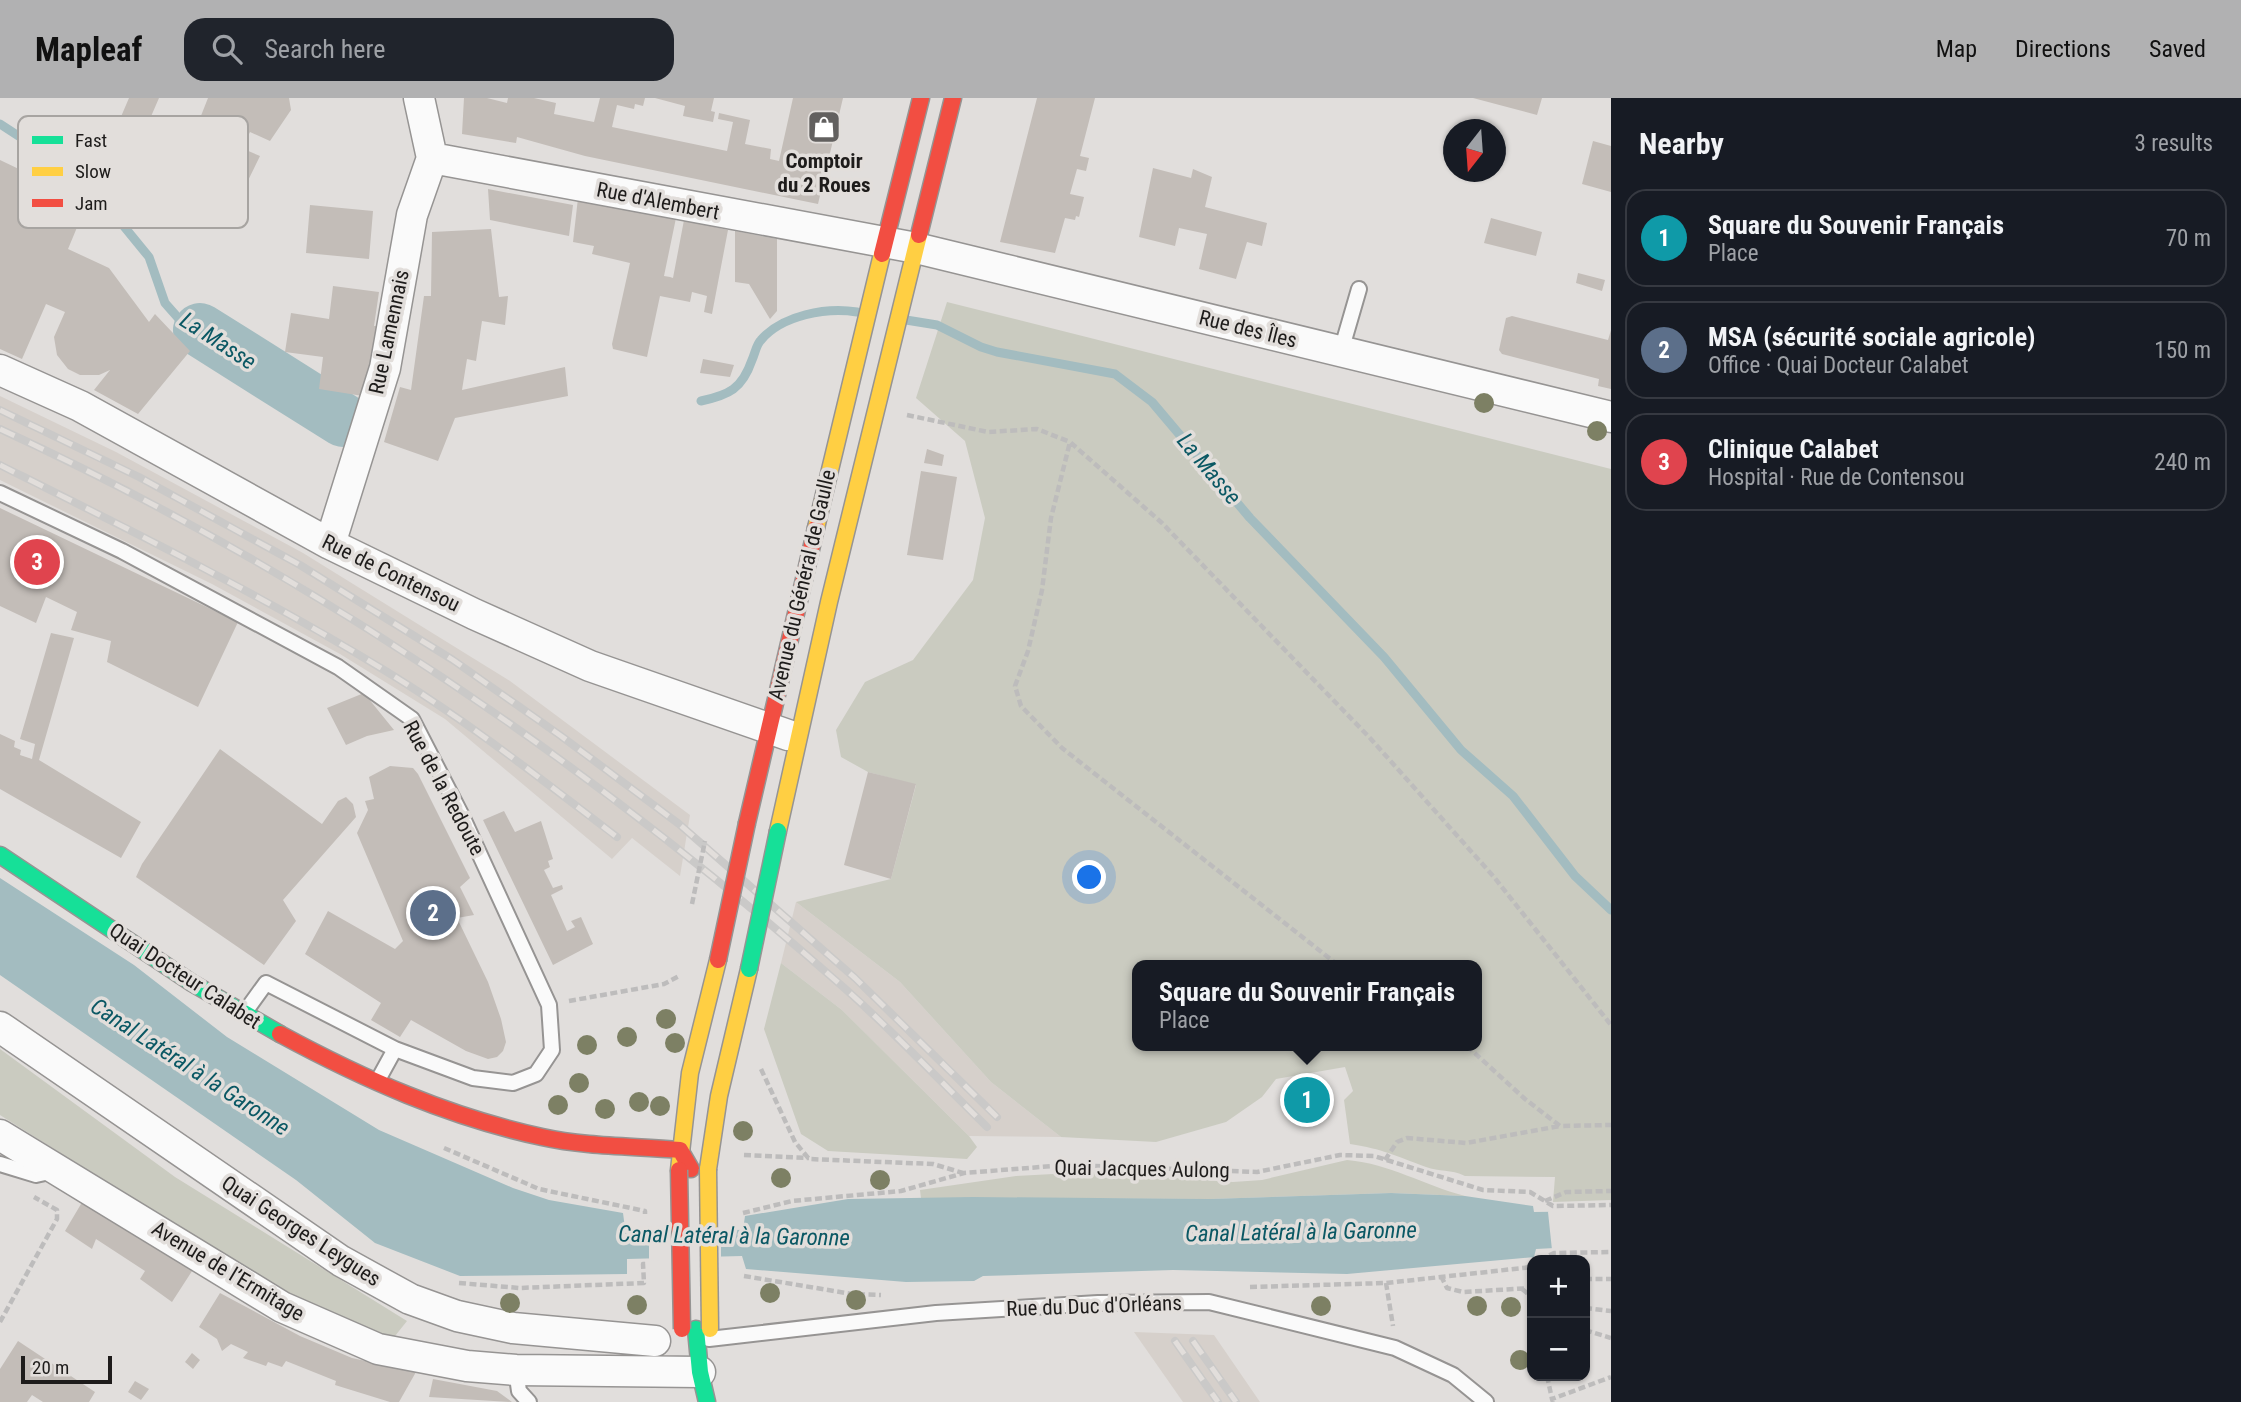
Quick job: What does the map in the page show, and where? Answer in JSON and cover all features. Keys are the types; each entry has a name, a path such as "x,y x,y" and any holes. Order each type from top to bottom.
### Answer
{"main road":[{"name":"Avenue du Général de Gaulle","path":"690,1073 718,960 768,727 921,98"},
{"name":"Avenue du Général de Gaulle","path":"719,1096 798,739 892,347 922,257 953,98"},
{"name":"Quai Docteur Calabet","path":"0,855 243,1015 376,1084 427,1104 543,1137 676,1161"},
{"path":"719,1096 699,1133 676,1161 685,1335 719,1402"},
{"path":"685,1335 719,1096"},
{"path":"685,1376 707,1402"}],"street":[{"path":"419,98 432,158"},
{"name":"Rue d'Alembert","path":"432,158 883,251"},
{"name":"Rue Lamennais","path":"330,544 385,368 412,215 432,158"},
{"name":"Rue des Îles","path":"883,251 922,257 1341,351 1611,417"},
{"name":"Rue de Contensou","path":"0,370 80,407 330,544 474,614 590,666 798,739"},
{"name":"Quai Georges Leygues","path":"0,1027 341,1261 410,1299 457,1316 513,1328 685,1335"},
{"path":"676,1161 674,1106 690,1073"},
{"name":"Avenue de l’Ermitage","path":"0,1135 59,1168 271,1300 338,1333 378,1349 516,1370 685,1376"},
{"path":"685,1335 685,1376"}],"lane":[{"path":"1341,351 1359,289"},
{"name":"Rue de la Redoute","path":"0,494 122,551 338,667 412,719 462,816 549,1005 552,1051 536,1074 513,1083 473,1078 395,1049"},
{"path":"243,1015 266,984 395,1049 376,1084"},
{"path":"0,1164 36,1175 49,1174 59,1168"},
{"name":"Rue du Duc d'Orléans","path":"685,1335 936,1313 1098,1303 1209,1302 1395,1348 1453,1375 1486,1402"},
{"path":"516,1370 519,1391 529,1402"}],"path":[{"path":"898,413 988,432 1037,429 1070,442 1113,477 1370,738 1494,877 1611,1025"},
{"path":"1070,442 1051,517 1042,590 1028,651 1015,686 1021,706 1062,748 1332,960"},
{"path":"690,917 708,830"},
{"path":"549,1005 664,984 677,978 681,972"},
{"path":"1472,1051 1525,1099 1560,1125"},
{"path":"758,1057 795,1142 809,1158"},
{"path":"1385,1160 1397,1142 1406,1138 1466,1143 1560,1125 1611,1125"},
{"path":"439,1146 539,1189 645,1211 645,1216"},
{"path":"740,1155 933,1164 964,1173"},
{"name":"Quai Jacques Aulong","path":"735,1216 792,1201 901,1191 964,1173 1066,1165 1257,1171 1340,1155 1374,1156 1483,1190 1530,1192 1553,1206 1611,1205"},
{"path":"1545,1201 1566,1192 1611,1191"},
{"path":"0,1322 57,1219 57,1210"},
{"path":"1550,1255 1611,1252"},
{"path":"457,1283 519,1288 644,1283 643,1264"},
{"path":"1527,1268 1473,1276 1440,1277 1447,1288 1462,1292 1527,1288"},
{"path":"739,1275 824,1290 888,1295"},
{"path":"1590,1279 1611,1279"},
{"path":"1386,1283 1394,1330"},
{"path":"1522,1289 1527,1293"},
{"path":"1590,1309 1611,1311"},
{"path":"1590,1332 1611,1338"},
{"path":"1548,1381 1553,1401 1611,1377"}],"shaded area":[{"path":"947,302 1611,469 1611,1200 1553,1202 1555,1177 1465,1176 1431,1169 1381,1151 1350,1144 1344,1100 1353,1091 1345,1067 1276,1079 1262,1097 1226,1122 1156,1142 1061,1137 991,1082 900,982 796,902 891,879 916,785 868,772 841,757 836,730 865,682 913,660 973,580 985,518 965,441 916,398"},
{"path":"0,396 116,452 303,553 510,681 690,815 680,876 632,838 612,859 445,719 340,654 212,584 0,480"},
{"path":"796,902 900,982 991,1082 1061,1137 969,1136 842,1010 781,963"},
{"path":"781,963 842,1010 969,1136 977,1147 967,1159 828,1151 801,1134 764,1029"},
{"path":"0,1049 175,1177 407,1321 391,1341 290,1298 0,1115"},
{"path":"1347,1160 1393,1170 1465,1196 1391,1193 1209,1199 921,1198 920,1190 1016,1176 1090,1172 1233,1182 1262,1180"},
{"path":"1134,1332 1214,1335 1260,1402 1183,1402"}],"water":[{"name":"Canal Latéral à la Garonne","path":"0,878 134,965 227,1037 379,1130 513,1188 549,1200 623,1213 625,1228 743,1230 745,1216 848,1199 1209,1199 1391,1193 1465,1196 1533,1206 1534,1212 1611,1211 1611,1245 1536,1249 1534,1255 1527,1255 1527,1258 1347,1274 1173,1270 983,1276 974,1281 906,1282 746,1269 742,1256 627,1259 627,1274 460,1276 375,1243 296,1180 0,975"}],"pier":[{"path":"1611,1207 1611,1249 1552,1250 1548,1212 1551,1208"},
{"path":"649,1225 721,1226 721,1260 649,1261"}],"building":[{"path":"129,98 159,98 151,116 121,116"},
{"path":"208,98 289,98 291,110 270,141 250,132 248,136 248,116 201,116"},
{"path":"464,98 487,98 507,103 508,98 534,98 556,103 554,114 594,122 600,98 645,98 643,106 635,104 634,109 617,105 612,127 727,151 733,122 718,119 719,113 750,120 745,144 771,149 770,159 779,161 793,98 843,98 818,204 585,156 517,137 516,143 462,134"},
{"path":"655,98 714,98 711,111 715,112 713,122 683,116 685,106"},
{"path":"1037,98 1095,98 1080,156 1089,158 1086,171 1077,169 1070,194 1084,197 1079,217 1076,216 1075,220 1065,218 1055,253 1000,242"},
{"path":"1473,98 1542,98 1537,115"},
{"path":"1593,141 1611,146 1611,192 1582,184"},
{"path":"248,151 260,156 248,180"},
{"path":"0,160 18,169 18,228 77,228 68,249 109,268 149,322 155,314 190,351 138,414 94,390 110,370 99,375 80,375 68,369 57,355 54,337 65,312 46,304 22,359 0,349"},
{"path":"1153,168 1191,178 1193,169 1212,177 1205,207 1267,223 1262,246 1247,242 1236,279 1199,269 1207,234 1179,228 1175,246 1139,237"},
{"path":"488,189 573,205 569,236 490,220"},
{"path":"578,198 676,218 664,276 673,278 684,220 728,230 712,314 704,312 707,296 692,292 690,302 660,296 647,357 613,349 630,263 592,254 594,246 573,242"},
{"path":"310,205 373,211 369,259 306,253"},
{"path":"1491,218 1542,232 1536,256 1484,243"},
{"path":"491,229 499,297 508,296 505,325 482,321 476,361 467,359 462,390 565,367 568,396 455,418 438,461 384,442 400,387 411,390 424,296 431,296 432,232"},
{"path":"735,231 777,239 777,311 770,319 749,284 735,282"},
{"path":"1578,273 1605,280 1602,291 1576,283"},
{"path":"333,286 379,292 374,326 380,326 363,396 319,389 323,357 285,352 291,313 329,319"},
{"path":"1512,316 1608,340 1611,330 1611,389 1598,386 1599,379 1502,354 1499,350 1506,318"},
{"path":"703,359 734,365 730,377 700,373"},
{"path":"927,449 944,455 942,466 924,463"},
{"path":"921,471 957,477 943,560 907,555"},
{"path":"0,508 238,622 198,707 107,662 111,641 71,630 77,612 46,597 36,623 0,606"},
{"path":"51,633 74,638 39,760 141,822 121,858 0,789 0,734 15,741 14,747 21,750 20,755 32,759 35,744 20,739"},
{"path":"364,693 394,730 367,736 346,745 327,708"},
{"path":"220,749 322,824 338,801 346,797 353,804 356,817 283,900 296,921 264,965 136,877 142,864"},
{"path":"390,766 413,768 418,774 470,878 460,887 474,915 457,918 488,982 501,1019 506,1042 497,1057 488,1059 466,1051 411,1020 400,1037 371,1020 381,1003 305,954 328,911 395,949 403,941 357,833 368,810 365,801 374,799 369,777"},
{"path":"868,772 916,784 891,879 844,865"},
{"path":"504,811 515,832 541,821 553,859 548,861 550,867 544,870 553,888 562,885 563,889 551,895 567,931 575,927 571,921 581,917 593,944 553,965 483,820"},
{"path":"84,1199 194,1268 172,1302 140,1279 145,1271 96,1239 92,1249 65,1231"},
{"path":"220,1293 300,1336 352,1358 416,1372 399,1402 390,1402 335,1385 336,1381 286,1361 282,1367 268,1362 266,1366 243,1358 248,1352 231,1344 222,1351 217,1339 199,1327"},
{"path":"18,1341 95,1392 89,1402 43,1402 32,1395 27,1402 0,1402 0,1369"},
{"path":"192,1353 200,1360 193,1369 185,1362"},
{"path":"433,1379 497,1391 512,1402 429,1397"},
{"path":"135,1381 149,1389 141,1400 128,1392"}],"waterway":[{"name":"La Masse","path":"0,124 18,136"},
{"name":"La Masse","path":"125,228 149,257 165,303 180,320 200,330"},
{"name":"La Masse","path":"701,401 727,393 739,384 748,370 759,342 781,324 819,312 857,312"},
{"name":"La Masse","path":"906,320 937,325 997,352 1115,374 1152,402 1250,518 1384,657 1461,750 1513,796 1575,876 1611,910"},
{"name":"La Masse","path":"200,330 343,420"}],"railway":[{"path":"0,410 139,477 300,565 453,660 561,736 679,824 855,978 997,1117"},
{"path":"0,429 114,484 226,544 335,608 545,749 647,825 746,904 842,986 987,1127"},
{"path":"0,465 242,589 384,670 474,730 617,837"},
{"path":"1175,1341 1218,1402"},
{"path":"1193,1341 1236,1402"}],"traffic: fast":[{"path":"749,969 778,831"},
{"path":"0,855 192,983 280,1034"},
{"path":"696,1329 700,1372 707,1402"}],"traffic: slow":[{"path":"778,831 829,602 919,235"},
{"path":"816,528 882,254"},
{"path":"679,1170 690,1073 718,960"},
{"path":"708,1169 719,1096 749,969"},
{"path":"708,1169 710,1329"}],"traffic: jam":[{"path":"882,254 921,98"},
{"path":"919,235 953,98"},
{"path":"747,823 816,528"},
{"path":"718,960 747,823"},
{"path":"280,1034 375,1081 474,1119 559,1140 680,1150 691,1169"},
{"path":"679,1170 682,1329"}],"place":[{"name":"Comptoir du 2 Roues","path":"824,127"},
{"name":"Clinique Calabet","path":"37,562"},
{"name":"MSA (sécurité sociale agricole)","path":"433,913"},
{"name":"Square du Souvenir Français","path":"1307,1100"}]}
